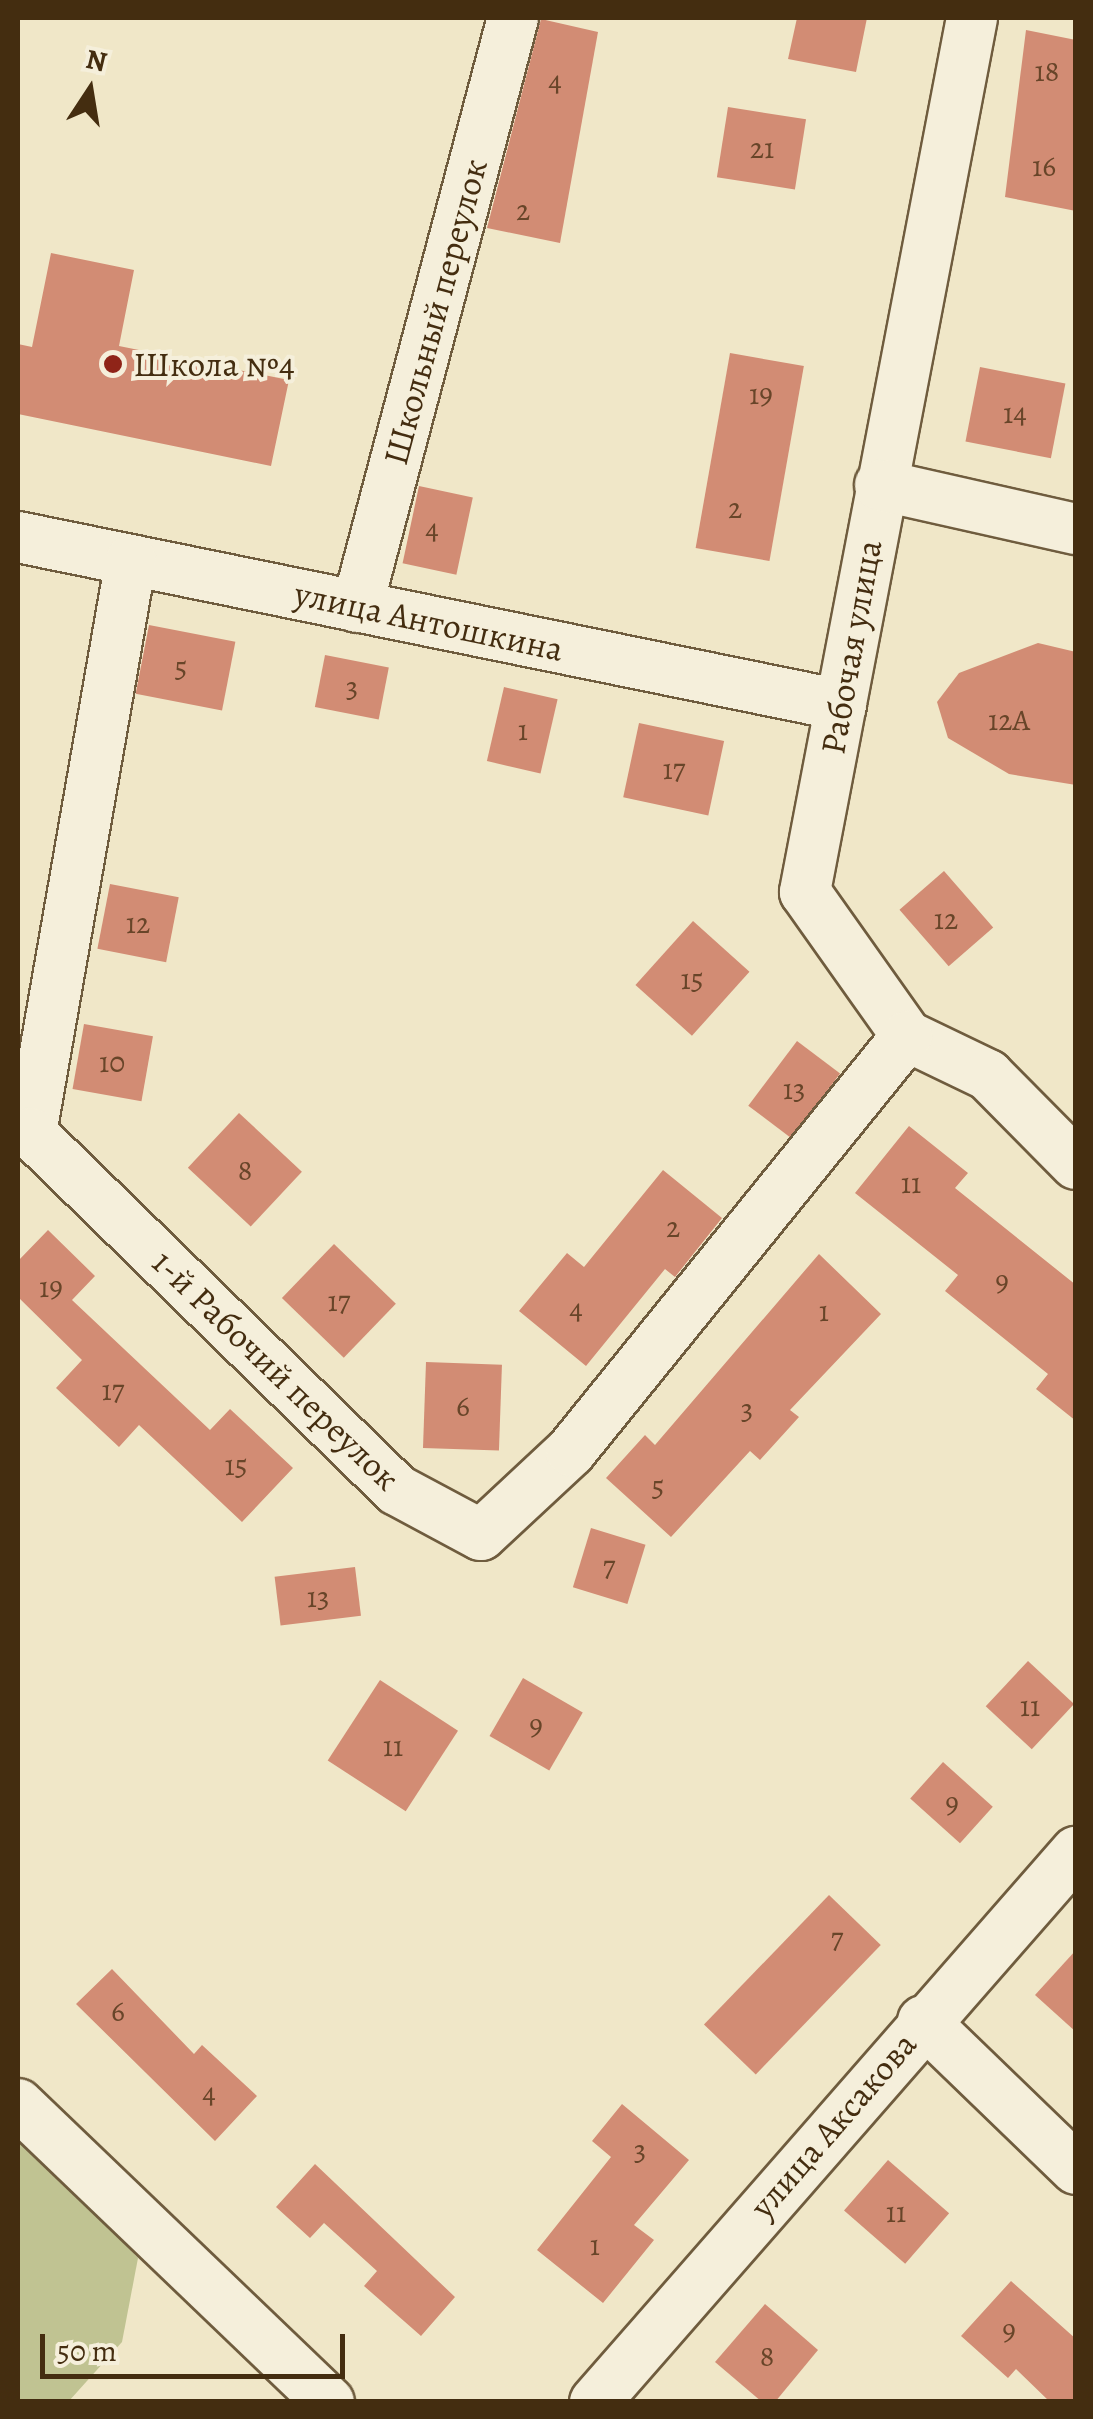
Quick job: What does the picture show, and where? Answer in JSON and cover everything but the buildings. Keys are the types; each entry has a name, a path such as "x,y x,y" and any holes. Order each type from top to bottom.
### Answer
{"street":[{"name":"Школьный переулок","path":"357,606 513,18"},
{"name":"Рабочая улица","path":"972,18 880,484 806,892 906,1036 988,1075 1076,1164"},
{"path":"880,484 1076,529"},
{"name":"улица Антошкина","path":"18,537 840,705"},
{"name":"1-й Рабочий переулок","path":"131,560 31,1132 397,1490 482,1535 571,1451 906,1036"},
{"name":"улица Аксакова","path":"596,2402 923,2021 1076,1852"},
{"path":"923,2021 1076,2170"},
{"path":"18,2104 329,2402"}],"green space":[{"path":"18,2132 138,2258 122,2342 69,2401 18,2401"}],"place":[{"name":"Школа №4","path":"113,364"}]}
